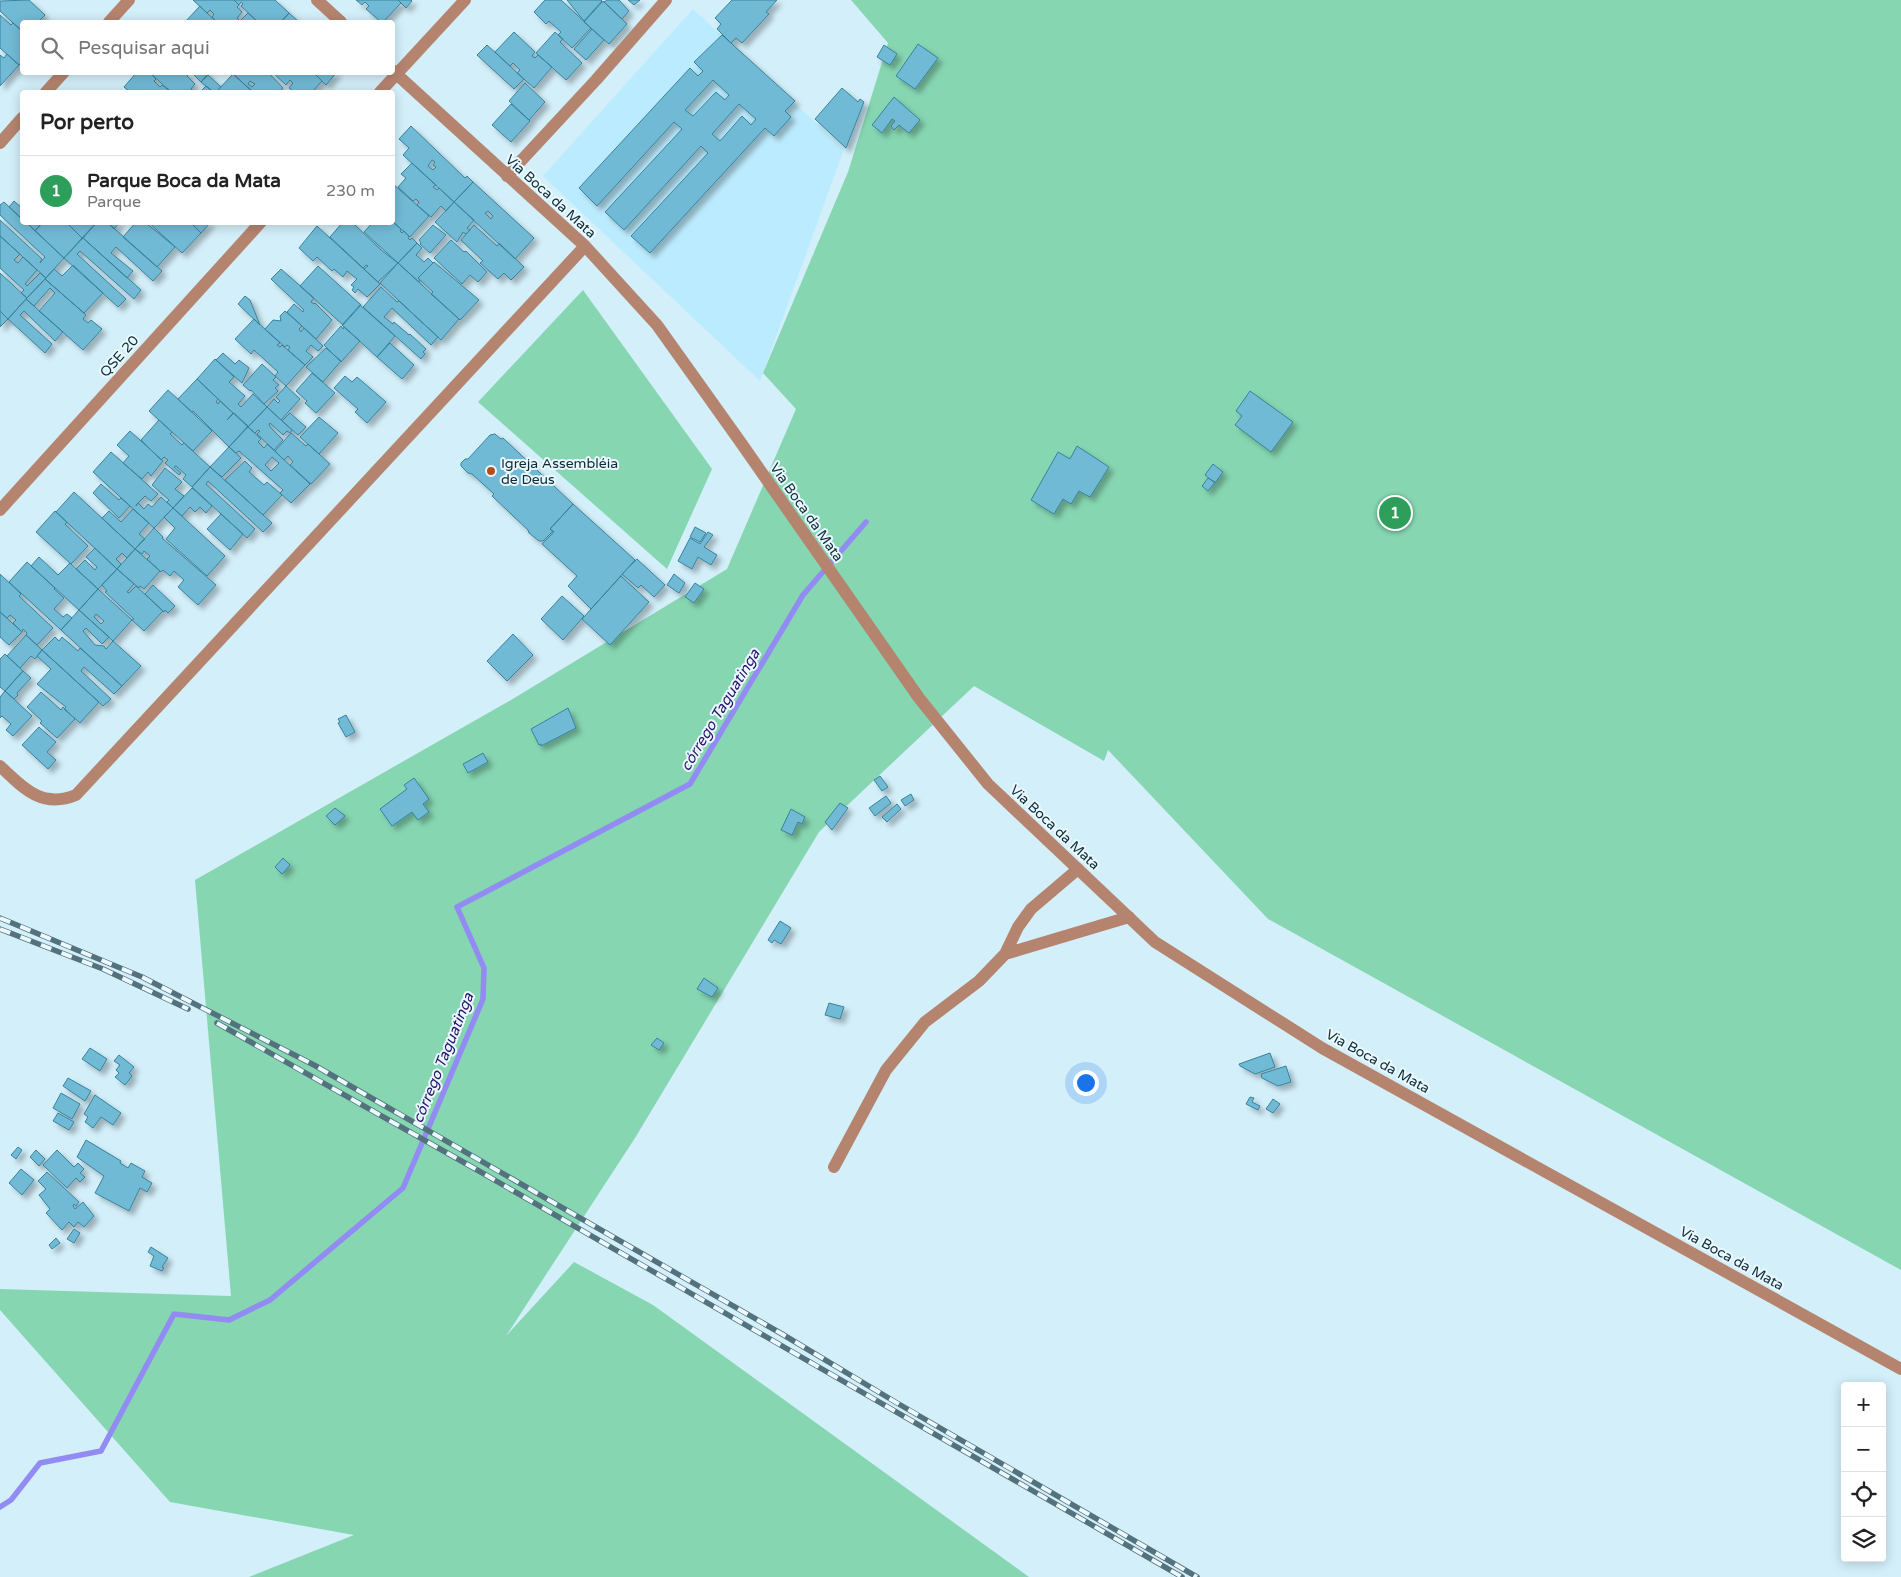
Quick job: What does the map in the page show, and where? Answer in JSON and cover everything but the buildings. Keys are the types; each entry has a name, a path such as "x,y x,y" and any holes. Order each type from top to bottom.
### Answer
{"street":[{"path":"111,20 129,0"},
{"path":"317,0 339,20"},
{"path":"395,72 465,0"},
{"path":"507,176 596,80 666,0"},
{"name":"Via Boca da Mata","path":"395,72 585,246 657,325 919,698 988,784 1155,942 1322,1048 1901,1369"},
{"path":"48,90 61,75"},
{"path":"382,90 393,75"},
{"path":"0,143 20,120"},
{"name":"QSE 20","path":"0,510 258,225"},
{"path":"0,766 20,785 42,798 53,801 76,795 585,246"},
{"path":"834,1167 886,1070 925,1022 979,980 1004,954 1018,927 1031,909 1078,869"},
{"path":"1004,954 1129,917"}],"shaded area":[{"path":"693,9 844,149 760,381 543,176"}],"green space":[{"path":"851,0 1901,0 1901,1270 1268,919 1108,750 1104,761 974,686 819,832 635,1138 506,1336 574,1262 653,1305 1029,1577 249,1577 354,1535 170,1502 0,1310 0,1289 231,1296 195,880 511,700 727,569 796,409 763,373 848,172 888,43"},
{"path":"583,290 712,469 667,569 478,402"}],"waterway":[{"name":"córrego Taguatinga","path":"0,1507 11,1500 40,1463 101,1451 174,1314 229,1320 270,1300 403,1188 483,999 484,968 457,907 690,784 803,595 866,522"}],"railway":[{"path":"0,918 142,977 314,1065 782,1334 1197,1577"},
{"path":"0,929 103,969 188,1009"},
{"path":"217,1023 479,1171 1182,1577"}],"place":[{"name":"Igreja Assembléia de Deus","path":"491,471"},
{"name":"Parque Boca da Mata","path":"1395,513"}]}
